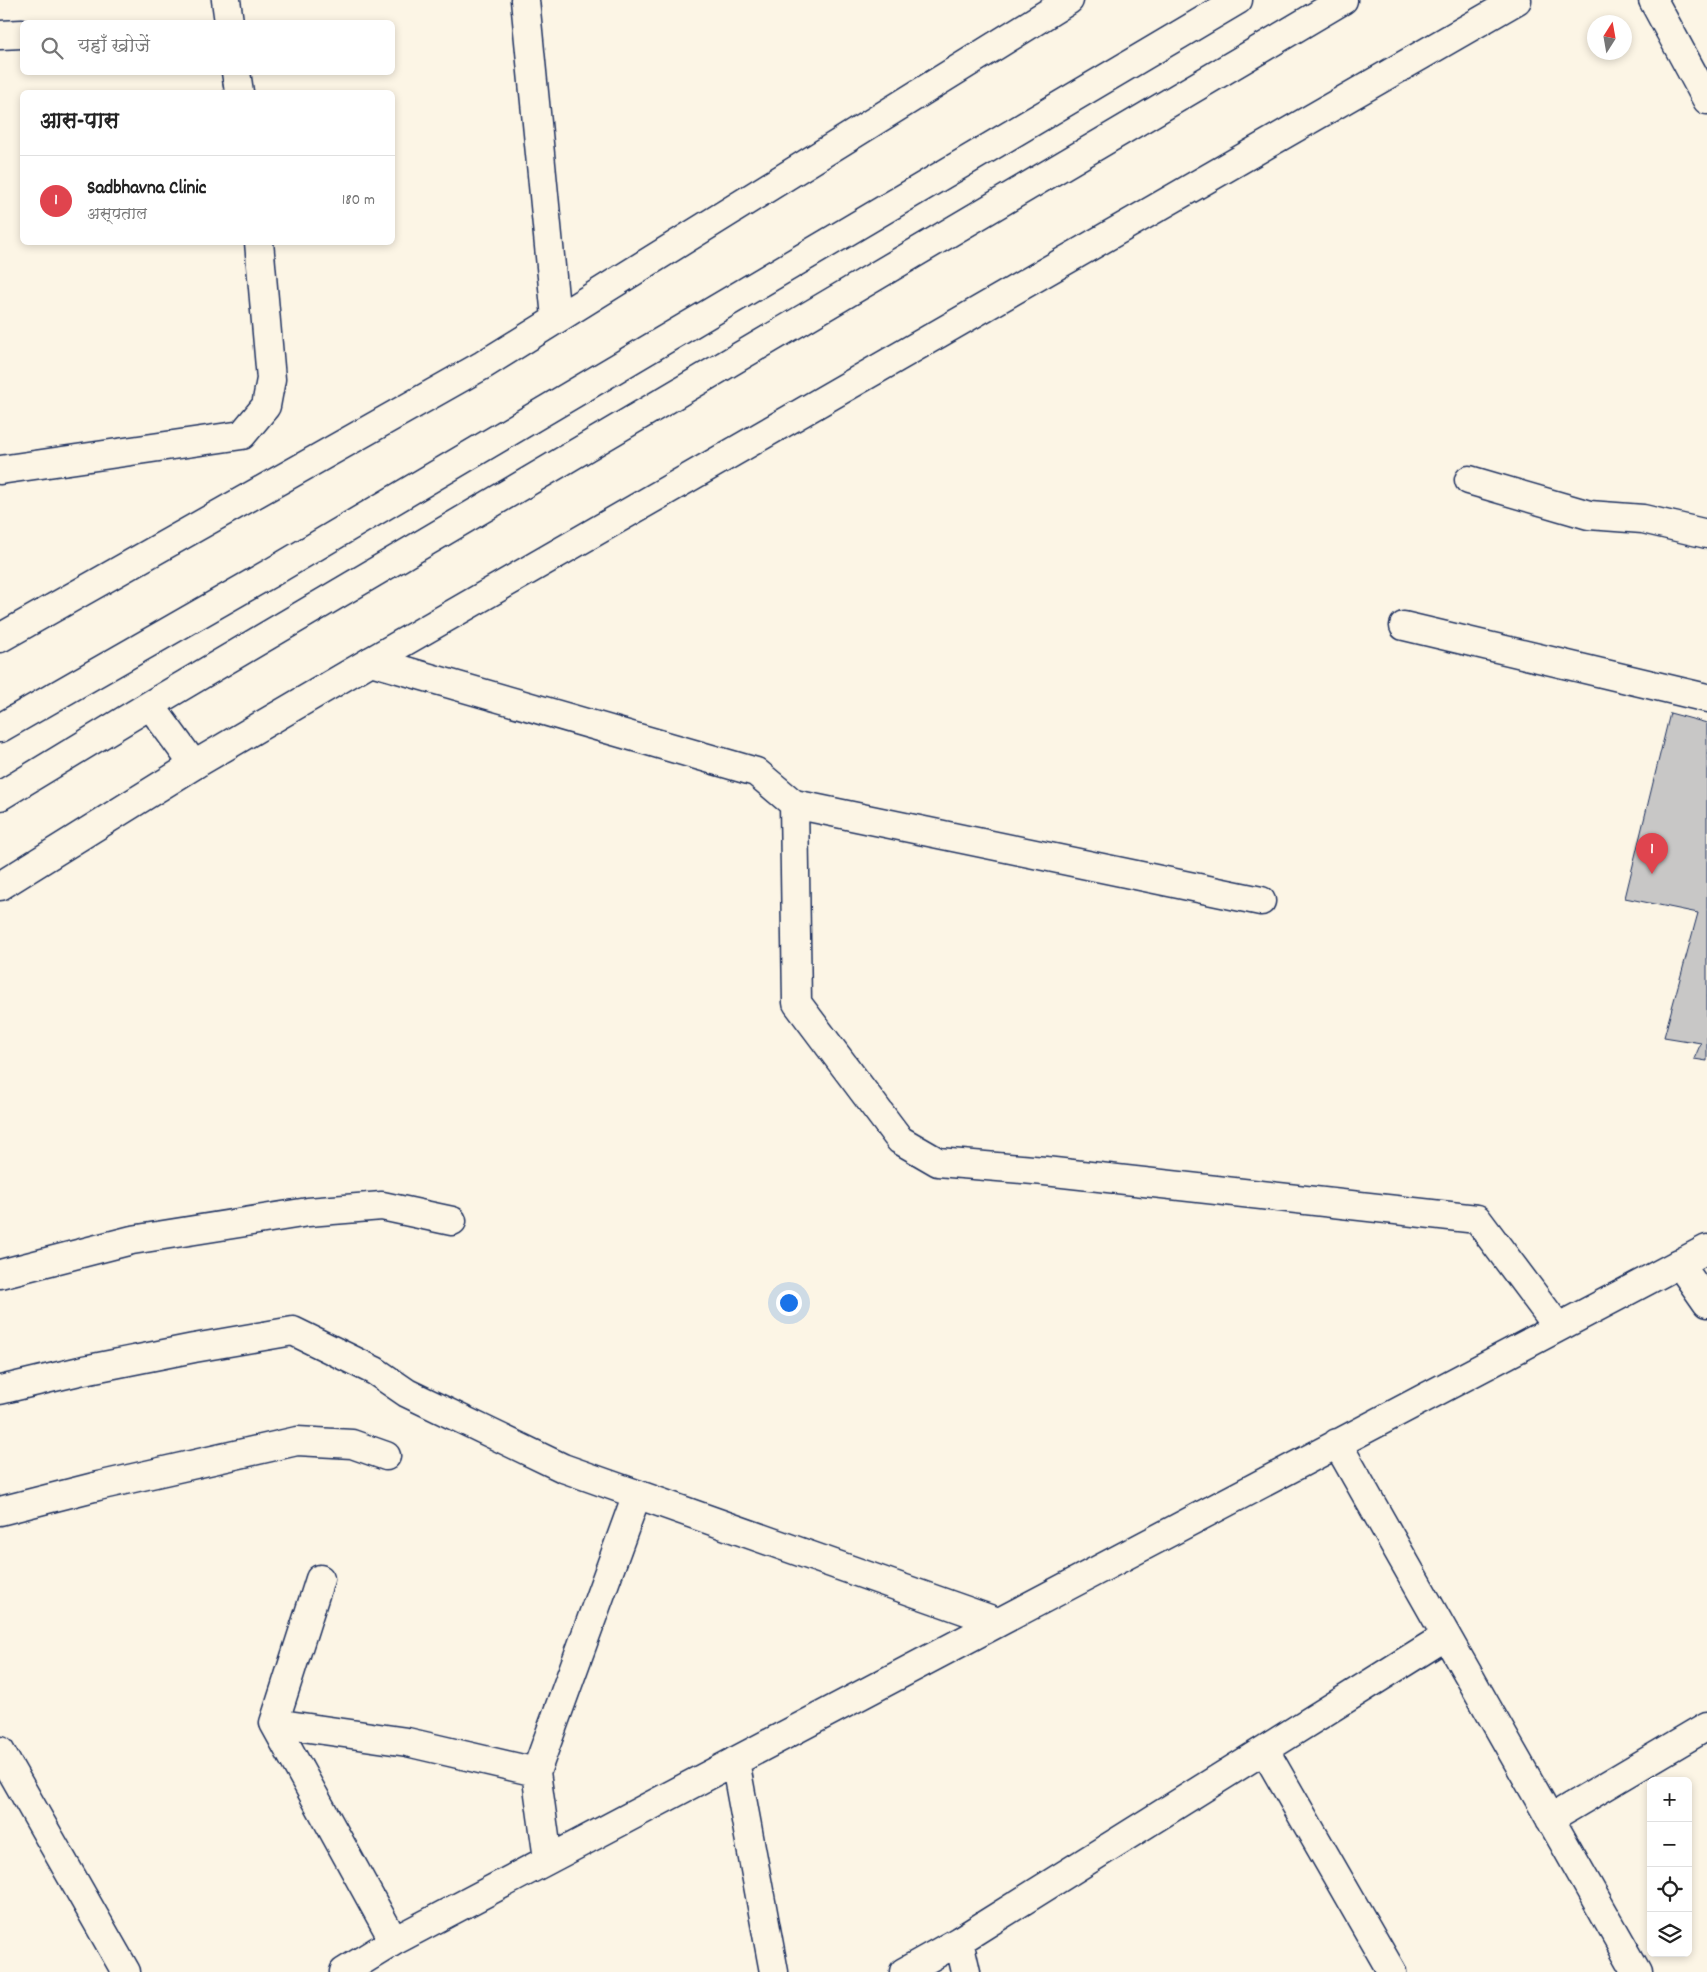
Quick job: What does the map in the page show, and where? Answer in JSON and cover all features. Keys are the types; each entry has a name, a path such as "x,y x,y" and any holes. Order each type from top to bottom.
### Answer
{"main road":[{"path":"226,0 229,20"},
{"path":"524,0 556,318"},
{"path":"0,638 483,365 1069,0"},
{"path":"0,728 282,566 1238,0"},
{"path":"0,796 150,705 1343,0"},
{"path":"0,886 194,766 371,661 1516,0"},
{"path":"1653,0 1707,100"},
{"path":"0,35 20,34"},
{"path":"236,75 239,90"},
{"path":"0,470 242,435 266,406 271,379 259,245"},
{"path":"1469,480 1589,515 1643,519 1707,534"},
{"path":"1404,626 1707,698"},
{"path":"371,661 756,772 794,804 1260,901"},
{"path":"150,705 194,766"},
{"path":"794,804 797,1003 900,1140 938,1162 1045,1171 1477,1219 1558,1327"},
{"path":"0,1274 132,1240 308,1212 382,1206 452,1221"},
{"path":"344,1972 394,1941 548,1859 1707,1248"},
{"path":"1679,1263 1707,1303"},
{"path":"0,1390 93,1368 292,1331 375,1371 407,1393 554,1464 998,1622"},
{"path":"0,1511 98,1486 297,1441 352,1444 386,1456"},
{"path":"1337,1443 1636,1972"},
{"path":"548,1859 536,1772 638,1494"},
{"path":"320,1580 274,1723 394,1941"},
{"path":"904,1972 959,1941 1446,1636"},
{"path":"274,1723 407,1742 536,1772"},
{"path":"1550,1819 1707,1726"},
{"path":"0,1751 126,1972"},
{"path":"1265,1751 1392,1972"},
{"path":"735,1760 774,1972"},
{"path":"959,1941 966,1972"}],"building":[{"path":"1670,713 1707,723 1707,1061 1694,1059 1701,1043 1664,1037 1698,913 1625,898"}],"place":[{"name":"Sadbhavna Clinic","path":"1652,874"}]}
